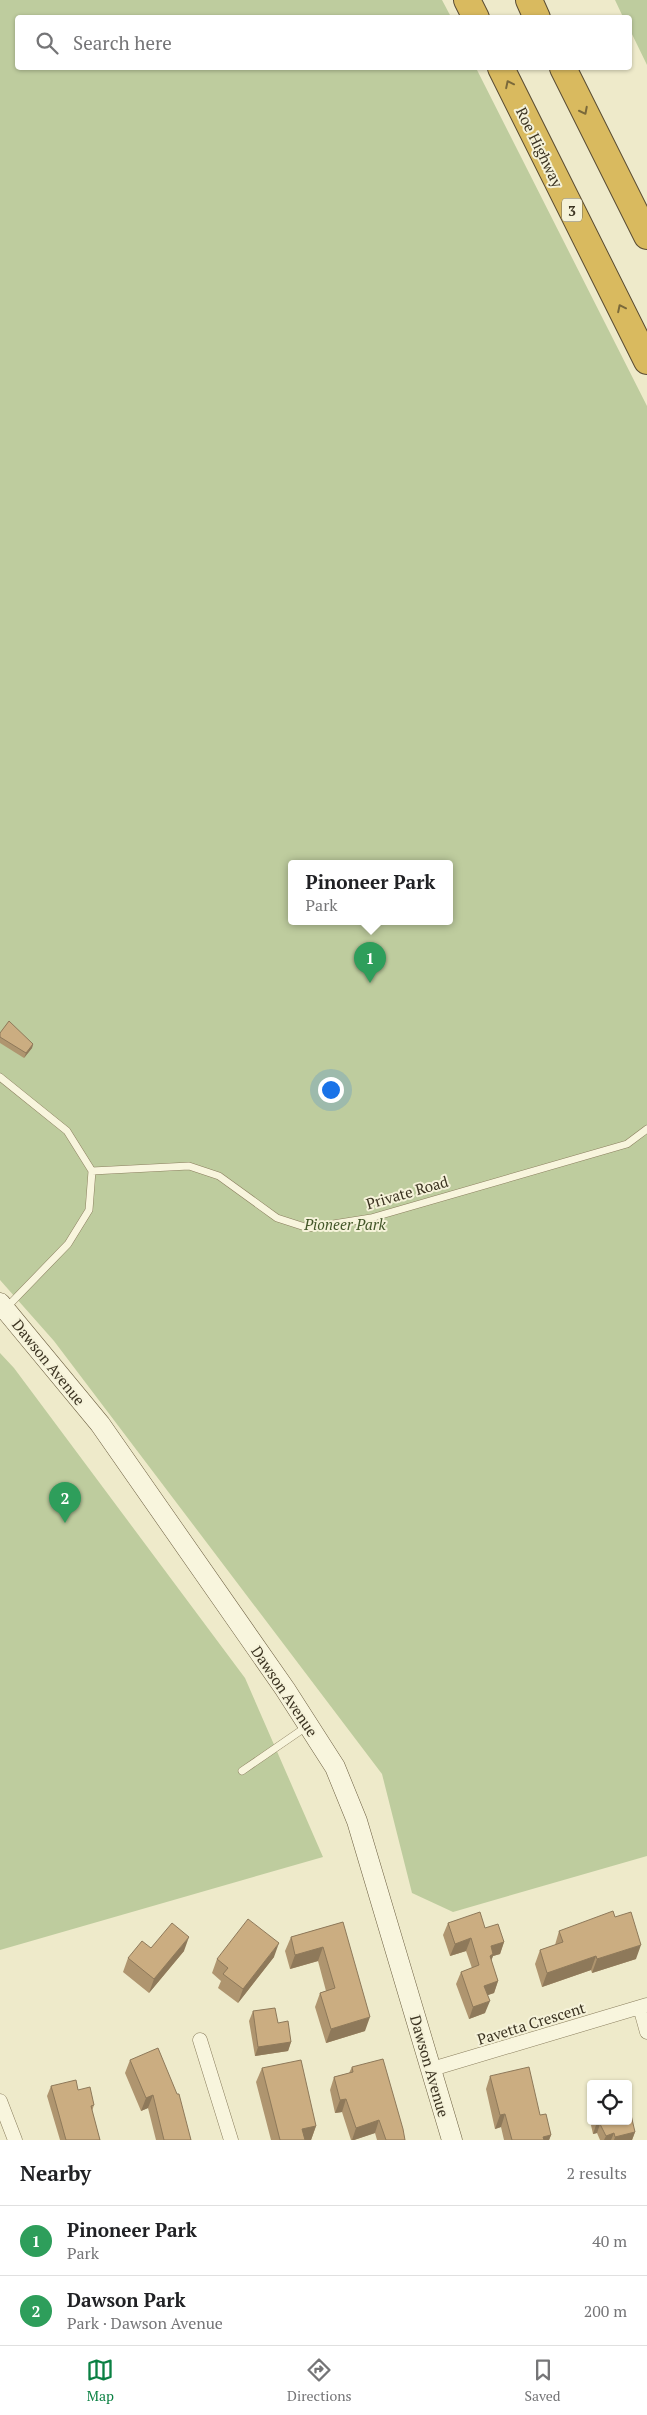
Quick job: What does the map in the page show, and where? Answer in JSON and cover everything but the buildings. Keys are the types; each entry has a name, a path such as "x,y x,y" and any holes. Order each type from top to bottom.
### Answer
{"highway":[{"path":"467,0 474,15"},
{"path":"529,0 536,15"},
{"name":"Roe Highway","path":"502,70 647,361"},
{"path":"563,70 647,236"}],"main road":[{"name":"Dawson Avenue","path":"3,1306 100,1424 335,1767 357,1822 452,2140"}],"street":[{"name":"Pavetta Crescent","path":"432,2069 643,2006 647,2032"},
{"path":"200,2040 231,2140"},
{"path":"0,2101 15,2140"}],"lane":[{"path":"0,1077 67,1131 92,1171 89,1210 68,1244 3,1306"},
{"name":"Private Road","path":"92,1171 189,1166 219,1176 277,1218 308,1228 371,1218 626,1144 647,1129"},
{"path":"242,1771 308,1725"}],"green space":[{"name":"Pioneer Park","path":"0,0 442,0 450,15 15,15 15,70 477,70 647,406 647,1856 453,1912 412,1893 382,1774 54,1341 0,1280"},
{"path":"615,0 647,0 647,65 632,34 632,15 622,15"},
{"path":"0,1353 14,1368 245,1678 323,1857 0,1950"}],"place":[{"name":"Pinoneer Park","path":"370,983"},
{"name":"Dawson Park","path":"65,1523"}]}
